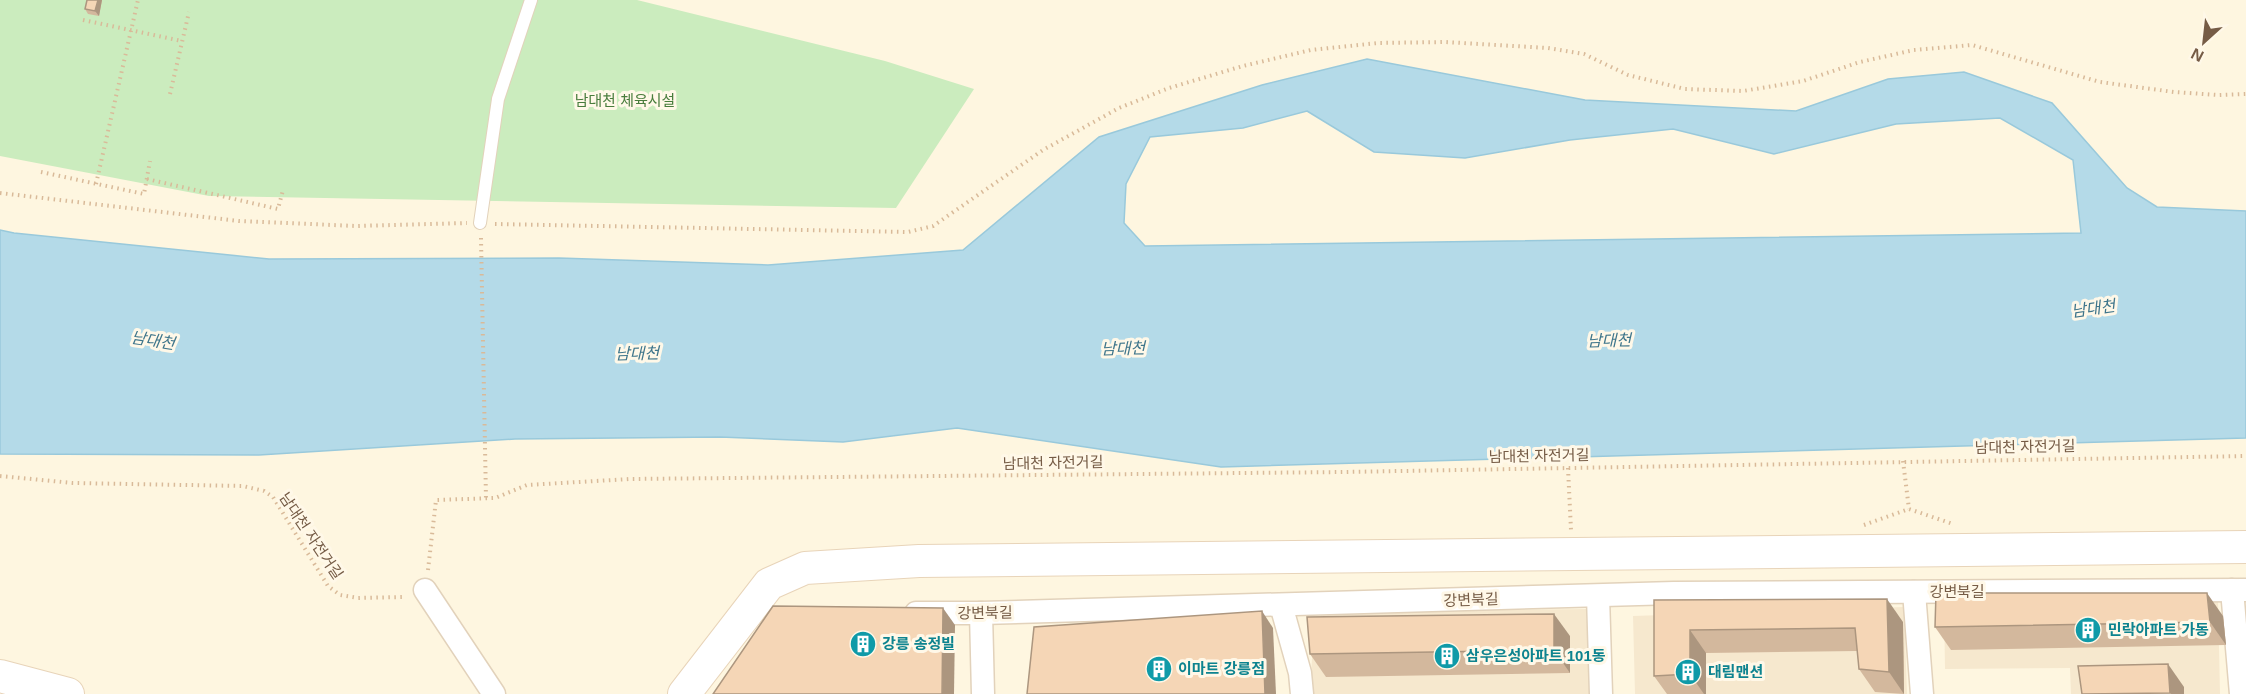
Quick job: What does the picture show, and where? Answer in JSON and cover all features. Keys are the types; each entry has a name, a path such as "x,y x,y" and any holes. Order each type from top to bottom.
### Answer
{"street":[{"path":"684,694 769,584 805,568 919,561 2246,547"},
{"path":"425,590 494,694"},
{"path":"2239,590 2241,694"},
{"name":"강변북길","path":"898,613 981,613 1598,596 2239,590"},
{"path":"1914,592 1922,694"},
{"path":"1598,596 1601,694"},
{"path":"1281,605 1300,673 1302,694"},
{"path":"981,613 983,694"},
{"path":"0,676 68,694"}],"lane":[{"path":"480,223 498,99 531,0"}],"path":[{"path":"96,184 138,0"},
{"path":"170,94 189,12"},
{"path":"83,20 182,41"},
{"path":"0,193 239,221 356,226 480,223 908,232 933,225 1053,145 1119,108 1169,88 1243,66 1311,50 1378,43 1445,42 1548,48 1584,54 1628,75 1685,89 1743,91 1803,81 1860,62 1914,50 1972,45 2100,82 2175,92 2246,94"},
{"path":"41,172 144,194 150,161"},
{"path":"147,179 278,209 283,190"},
{"path":"480,223 486,499"},
{"name":"남대천 자전거길","path":"0,476 73,483 243,486 264,491 273,497 328,586 340,595 358,598 415,597 425,590 436,500 495,498 527,485 630,479 1357,472 2246,456"},
{"path":"1903,461 1909,509"}],"shaded area":[{"path":"2218,601 2220,694 2071,694 2070,668 1945,669 1944,604"},
{"path":"1904,607 1907,694 1635,694 1633,616"},
{"path":"1588,609 1592,694 1310,694 1314,621 1325,612"}],"green space":[{"name":"남대천 체육시설","path":"0,0 637,0 885,61 974,89 896,208 209,196 0,156"}],"water":[{"name":"남대천","path":"1367,59 1585,100 1796,111 1888,79 1964,72 2052,103 2127,188 2157,207 2246,211 2246,438 1221,467 957,428 843,442 720,437 515,439 259,455 0,454 0,230 269,259 559,258 768,265 963,250 1099,137 1262,85","holes":["1307,111 1374,152 1465,158 1570,140 1673,129 1774,154 1896,124 2000,118 2073,160 2081,233 1145,246 1124,223 1126,184 1150,137 1243,128"]}],"building":[{"path":"87,0 98,0 95,11 85,9"},
{"path":"1936,593 2207,593 2210,622 1935,627"},
{"path":"1887,599 1889,672 1859,669 1855,628 1690,630 1690,674 1654,676 1654,600"},
{"name":"강릉 송정빌","path":"773,606 943,608 942,694 713,694"},
{"name":"이마트 강릉점","path":"1262,611 1265,694 1027,694 1034,627"},
{"path":"1554,614 1554,650 1310,654 1307,617"},
{"path":"2168,664 2170,693 2082,694 2078,666"}],"place":[{"name":"민락아파트 가동","path":"2088,630"},
{"name":"강릉 송정빌","path":"863,644"},
{"name":"삼우은성아파트 101동","path":"1447,656"},
{"name":"이마트 강릉점","path":"1159,669"},
{"name":"대림맨션","path":"1688,672"}]}
